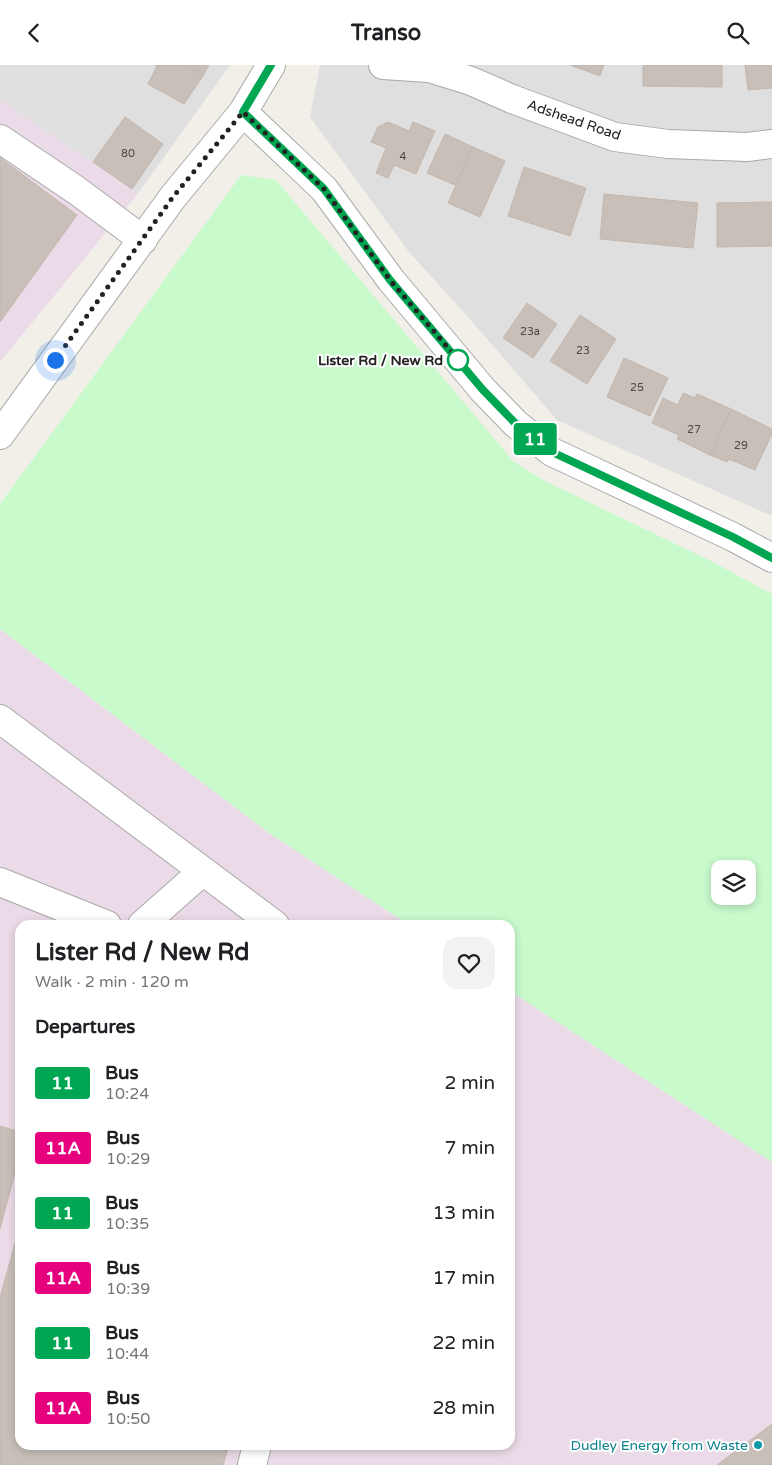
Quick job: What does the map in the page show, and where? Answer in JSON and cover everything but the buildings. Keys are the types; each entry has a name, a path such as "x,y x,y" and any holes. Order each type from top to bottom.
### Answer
{"street":[{"path":"0,435 173,197 243,112 271,65"},
{"name":"Adshead Road","path":"383,65 429,68 471,81 512,99 615,137 668,144 747,147 772,145"},
{"path":"243,112 324,189 390,280 483,390 516,424 552,452 772,557"},
{"path":"0,139 76,190 143,240"},
{"path":"0,719 268,920"},
{"path":"153,920 203,871"},
{"path":"0,882 95,920"},
{"path":"252,1465 256,1450"}],"shaded area":[{"path":"0,65 230,65 139,192 0,100"},
{"path":"320,65 772,65 772,516 557,420 409,252 310,117"},
{"path":"0,100 139,192 0,362"},
{"path":"0,629 269,833 401,920 15,920 15,1450 515,1450 515,994 772,1162 772,1465 0,1465"}],"green space":[{"path":"241,175 276,180 514,462 543,480 713,562 772,594 772,1162 515,994 515,920 401,920 269,833 0,629 0,504"}],"bus line":[{"name":"11","path":"271,65 243,112 324,189 390,280 483,390 516,424 552,452 733,537 772,558"}],"place":[{"name":"Lister Rd / New Rd","path":"458,360"},
{"name":"Dudley Energy from Waste","path":"758,1445"}],"route":[{"path":"55,360 173,197 243,112 324,189 390,280 460,362 458,360"}]}
